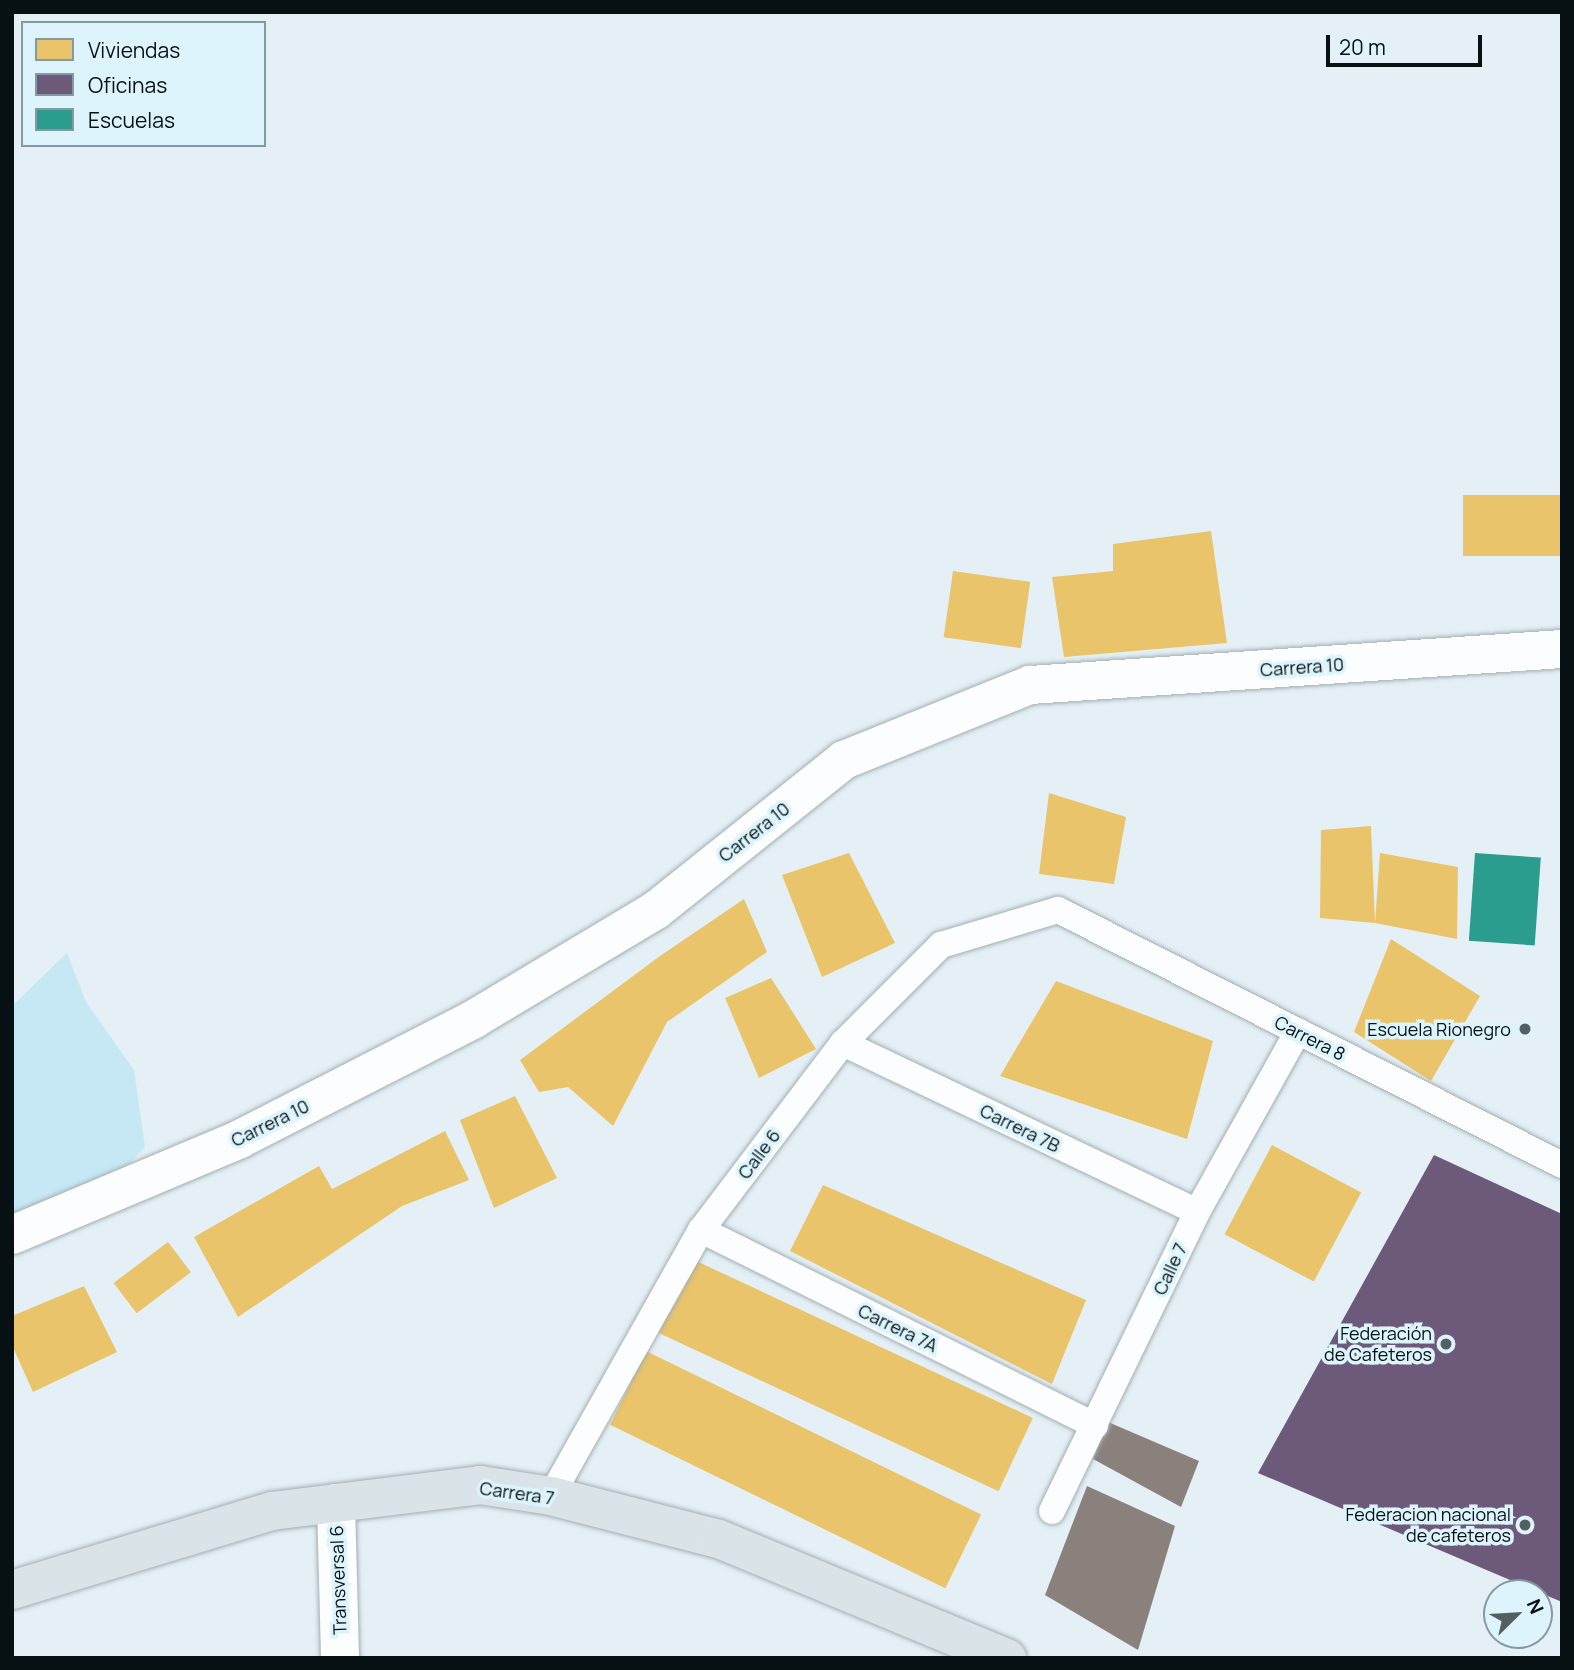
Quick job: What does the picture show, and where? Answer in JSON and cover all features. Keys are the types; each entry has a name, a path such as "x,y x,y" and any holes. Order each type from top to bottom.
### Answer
{"highway":[{"name":"Carrera 7","path":"12,1590 272,1511 480,1485 551,1496 719,1539 1007,1658"}],"street":[{"name":"Carrera 10","path":"12,1236 240,1139 474,1018 656,910 844,760 1030,684 1562,649"},
{"name":"Transversal 6","path":"336,1503 340,1658"}],"lane":[{"name":"Carrera 8","path":"1058,910 1562,1166"},
{"name":"Calle 6","path":"551,1496 701,1230 844,1043 941,945 1058,910"},
{"name":"Calle 7","path":"1052,1511 1197,1212 1297,1031"},
{"name":"Carrera 7B","path":"844,1043 1197,1212"},
{"name":"Carrera 7A","path":"701,1230 1095,1426"}],"shaded area":[{"path":"67,953 86,1002 134,1070 145,1147 103,1192 12,1219 12,1006"}],"building: Viviendas":[{"path":"1463,495 1562,495 1562,556 1463,556"},
{"path":"1211,531 1227,643 1064,657 1052,577 1113,571 1113,544"},
{"path":"953,571 1030,582 1021,648 944,637"},
{"path":"1049,793 1126,817 1114,884 1039,874"},
{"path":"1371,826 1375,923 1320,918 1321,830"},
{"path":"849,853 895,943 822,977 782,875"},
{"path":"1380,853 1458,867 1457,939 1375,923"},
{"path":"744,899 767,952 667,1022 613,1126 568,1087 539,1092 520,1060 660,956"},
{"path":"1391,939 1480,996 1431,1081 1354,1032"},
{"path":"771,978 816,1049 759,1078 725,998"},
{"path":"1056,981 1213,1041 1187,1139 1000,1076"},
{"path":"515,1096 557,1178 494,1208 460,1120"},
{"path":"445,1131 469,1180 402,1206 238,1317 194,1237 319,1166 332,1189"},
{"path":"1272,1145 1361,1192 1314,1282 1225,1234"},
{"path":"823,1185 1086,1300 1052,1384 790,1251"},
{"path":"168,1242 191,1272 137,1313 114,1283"},
{"path":"692,1259 1033,1418 999,1491 658,1332"},
{"path":"84,1286 117,1352 33,1392 12,1345 12,1316"},
{"path":"646,1351 981,1515 945,1588 610,1425"}],"building: Oficinas":[{"name":"Federación de Cafeteros","path":"1434,1155 1562,1214 1562,1602 1553,1598 1553,1579 1508,1579 1258,1473"}],"building: Escuelas":[{"path":"1475,853 1541,858 1535,945 1469,941"}],"building: Industria":[{"path":"1108,1422 1199,1461 1181,1507 1093,1459"},
{"path":"1087,1486 1175,1526 1138,1650 1045,1595"}],"place":[{"name":"Escuela Rionegro","path":"1525,1029"},
{"name":"Federación de Cafeteros","path":"1446,1344"},
{"name":"Federacion nacional de cafeteros","path":"1525,1525"}]}
